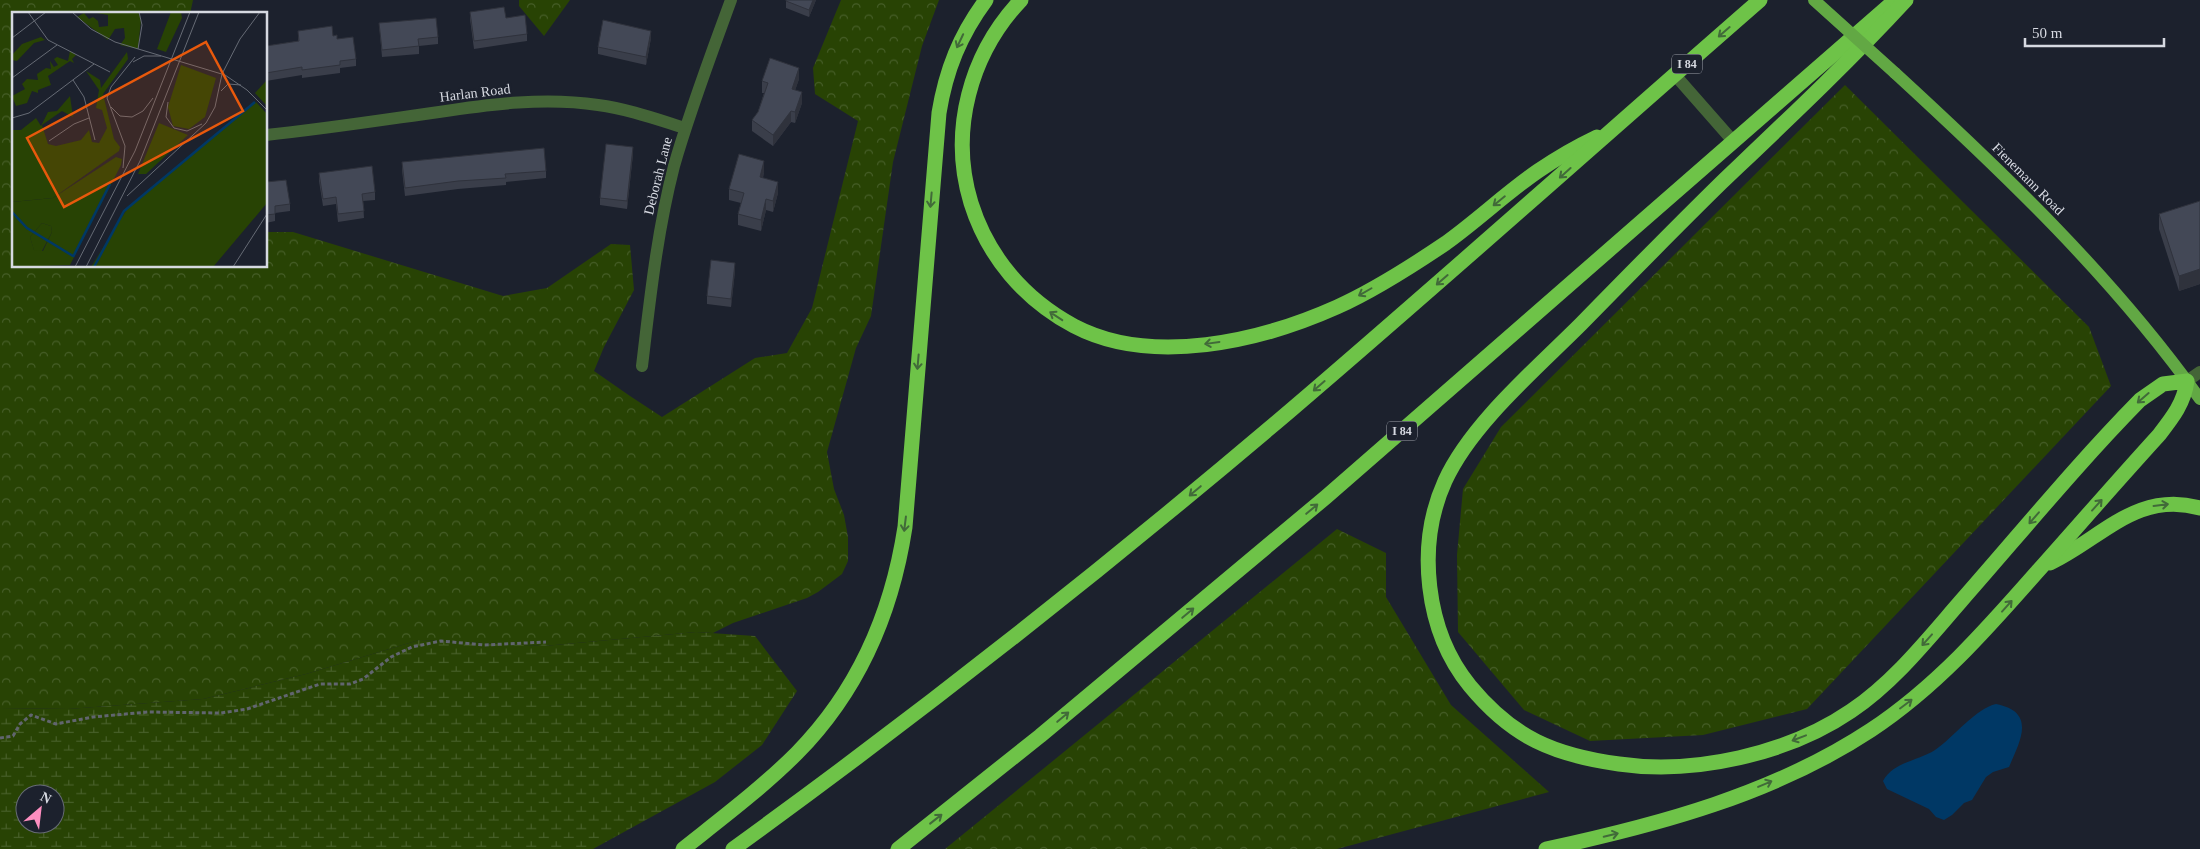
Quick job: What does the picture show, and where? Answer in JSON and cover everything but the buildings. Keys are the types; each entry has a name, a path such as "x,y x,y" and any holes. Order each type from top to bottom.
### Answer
{"highway":[{"path":"684,849 781,768 821,726 859,670 885,611 894,582 905,527 939,113 944,83 953,57 969,23 986,0"},
{"path":"1021,0 1008,15 988,46 978,65 966,100 963,118 962,155 968,194 991,250 1023,289 1063,320 1094,336 1124,344 1170,347 1225,341 1283,327 1335,308 1361,295 1439,247 1552,161 1614,129"},
{"name":"I 84","path":"733,849 904,722 1116,556 1290,411 1760,0"},
{"name":"I 84","path":"898,849 1040,736 1263,551 1479,365 1895,0"},
{"path":"1546,849 1640,828 1706,808 1767,784 1836,751 1884,721 1935,681 1974,642 2175,415 2183,399 2187,381 2163,384 2140,400 1905,664 1857,707 1811,733 1757,753 1695,766 1653,768 1603,762 1562,753 1529,738 1496,713 1466,680 1452,658 1438,624 1430,587 1429,560 1430,532 1436,505 1445,480 1463,449 1488,419 1521,385 1906,0"},
{"path":"2042,567 2074,550 2122,517 2141,509 2167,504 2200,508"}],"main road":[{"name":"Fienemann Road","path":"1814,0 1989,161 2081,254 2148,331 2200,399"}],"street":[{"name":"Deborah Lane","path":"642,366 656,250 671,178 686,128 731,0"},
{"path":"1675,75 1733,141"},
{"name":"Harlan Road","path":"268,135 471,107 556,102 598,105 638,112 686,128"},
{"path":"2187,381 2200,372"}],"path":[{"path":"0,738 13,736 20,724 31,715 56,724 93,717 148,712 221,713 247,709 320,684 350,684 363,679 391,657 412,647 441,641 484,645 546,642"}],"green space":[{"path":"0,0 193,0 190,12 12,12 12,268 268,268 268,232 293,232 503,296 547,288 611,244 630,245 634,290 604,347 594,371 662,417 755,358 787,353 812,308 858,121 815,94 813,68 841,0 939,0 922,46 893,162 871,316 856,348 827,452 834,489 844,515 848,537 848,561 842,574 807,598 733,623 713,633 696,632 544,646 419,640 306,674 203,699 68,709 0,708"},
{"path":"519,0 570,0 544,36 519,6"},
{"path":"1845,85 2089,327 2111,386 1807,709 1703,735 1590,741 1524,710 1458,632 1457,555 1463,489 1501,427"},
{"path":"1337,529 1386,553 1386,597 1451,705 1549,792 1337,849 945,849"},
{"path":"696,632 755,636 797,691 762,745 715,782 593,849 0,849 0,708 68,709 203,699 306,674 419,640 544,646"}],"water":[{"path":"1996,704 2009,708 2017,714 2021,721 2021,738 2009,767 1993,772 1986,777 1972,800 1964,803 1944,820 1936,817 1929,809 1887,789 1883,781 1893,770 1935,750 1973,717"}]}
